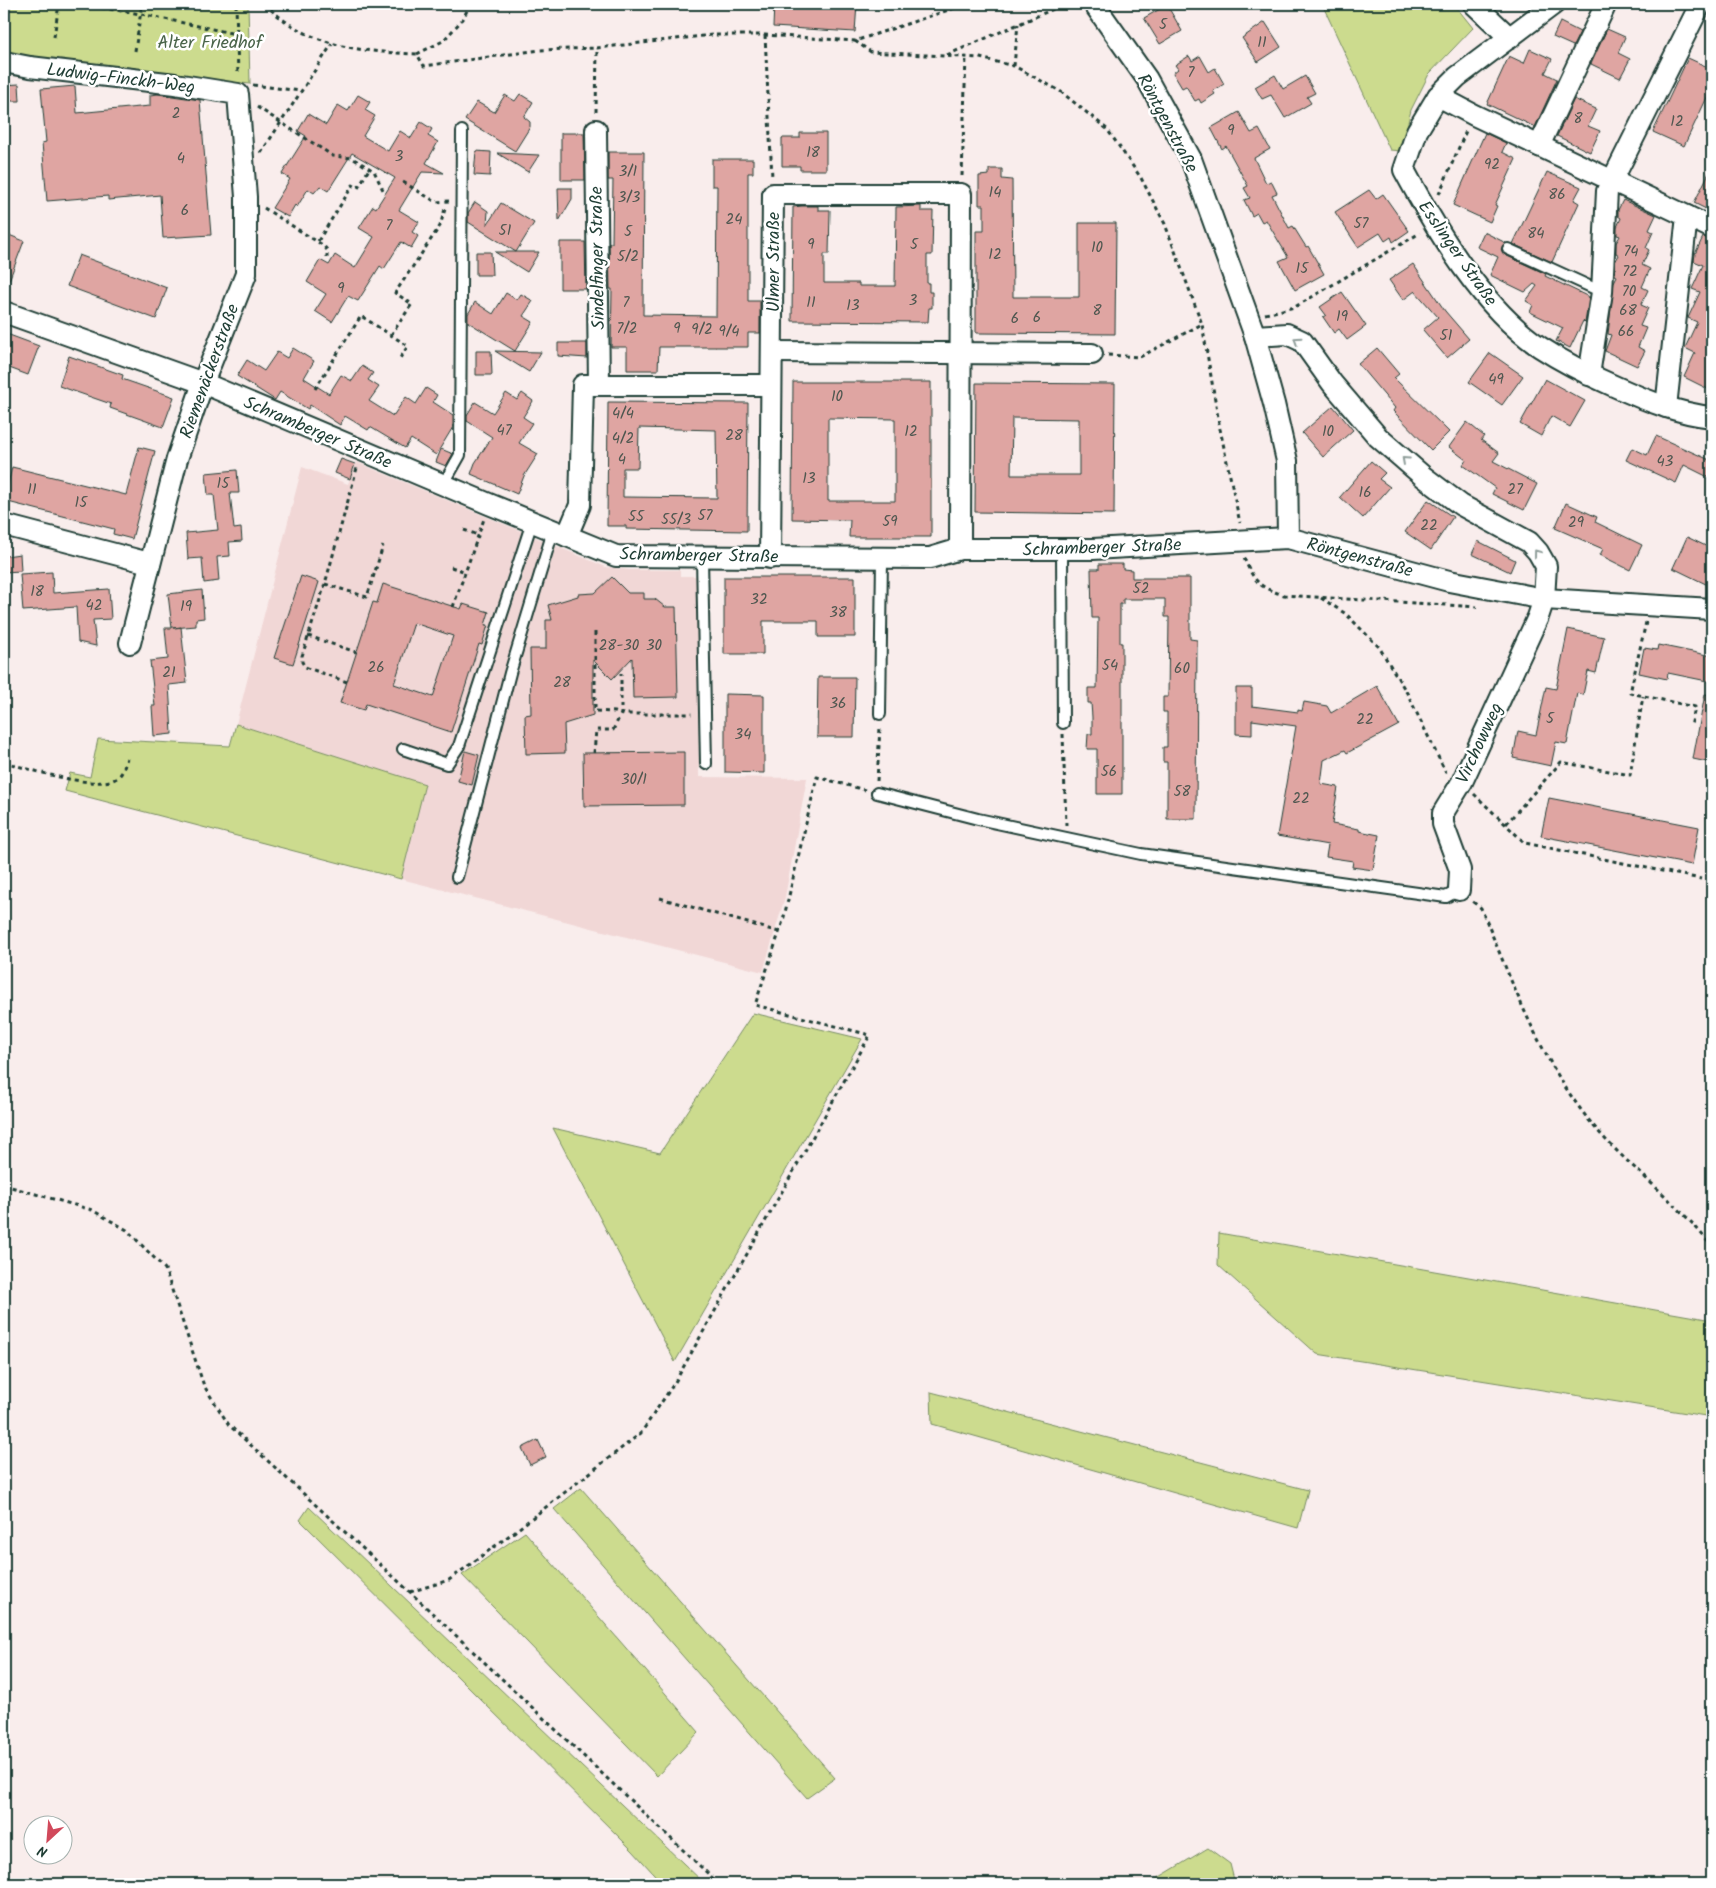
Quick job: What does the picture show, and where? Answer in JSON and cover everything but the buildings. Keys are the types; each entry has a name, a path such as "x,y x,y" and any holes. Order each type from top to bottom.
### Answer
{"street":[{"name":"Röntgenstraße","path":"1094,4 1147,80 1191,159 1255,336 1274,404 1287,462 1288,538 1449,581 1544,599 1712,609"},
{"path":"1474,4 1510,38"},
{"name":"Esslinger Straße","path":"1554,4 1457,77 1438,96 1417,131 1404,170 1431,221 1466,272 1499,312 1539,346 1589,375 1624,391 1666,407 1712,417"},
{"path":"1539,146 1606,4"},
{"path":"1589,375 1602,292 1607,191 1704,9"},
{"name":"Ludwig-Finckh-Weg","path":"4,62 30,68 238,89"},
{"name":"Riemenäckerstraße","path":"130,643 177,459 203,383 246,274 246,197 238,89"},
{"path":"1438,96 1712,228"},
{"name":"Sindelfinger Straße","path":"596,130 599,385"},
{"name":"Ulmer Straße","path":"770,558 773,194 961,194"},
{"path":"960,549 961,194"},
{"path":"1666,407 1687,216"},
{"name":"Schramberger Straße","path":"4,312 203,383 616,556 930,558 960,549 1062,549 1288,538"},
{"path":"1255,336 1287,334 1302,341 1332,383 1378,437 1461,505 1529,542 1538,552 1546,566 1544,599"},
{"path":"772,352 1092,354"},
{"path":"559,533 580,505 583,385 771,386"},
{"path":"4,525 149,563"},
{"name":"Virchowweg","path":"1459,890 1460,870 1443,824 1443,813 1462,782 1538,617 1544,599"}],"lane":[{"path":"443,485 460,456 462,132"},
{"path":"1508,249 1602,292"},
{"path":"402,749 447,764 458,746 532,522"},
{"path":"457,877 510,673 550,541 559,533"},
{"path":"1062,549 1062,724"},
{"path":"702,557 706,764"},
{"path":"880,714 882,557"},
{"path":"877,793 978,820 1141,854 1446,897 1459,890"}],"path":[{"path":"54,36 59,4"},
{"path":"78,4 141,14 236,34"},
{"path":"135,51 142,4"},
{"path":"236,4 238,89 280,122 333,156 352,158 374,171 384,192"},
{"path":"265,4 275,14 308,36 332,44 357,50 417,54 443,41 463,19 470,4"},
{"path":"417,54 424,66 540,50 597,48 712,35 854,41 967,4"},
{"path":"946,55 1065,4"},
{"path":"1014,66 1018,24"},
{"path":"765,36 773,194"},
{"path":"854,41 871,52 980,58 1014,66 1060,91 1107,129 1141,178 1165,224 1202,324 1220,429 1240,524 1240,541 1243,556 1251,574 1265,589 1284,595 1487,607"},
{"path":"260,155 332,44"},
{"path":"596,130 597,48"},
{"path":"961,194 966,57"},
{"path":"238,89 300,91"},
{"path":"1264,314 1295,307 1431,221 1474,115"},
{"path":"318,241 353,185 358,188 369,168"},
{"path":"403,182 436,202 462,201"},
{"path":"246,197 318,241 327,250 327,260"},
{"path":"391,335 412,304 396,294 440,226 445,209"},
{"path":"315,389 360,316 408,346 400,358"},
{"path":"1092,354 1140,356 1202,324"},
{"path":"347,682 305,666 302,662 302,656 325,584 362,451"},
{"path":"453,607 489,504"},
{"path":"464,530 478,535"},
{"path":"325,584 367,597 383,546"},
{"path":"451,568 466,572"},
{"path":"1319,597 1346,614 1379,647 1407,693 1446,774 1462,782 1526,843 1701,878"},
{"path":"1649,606 1630,693 1695,707 1691,727"},
{"path":"595,632 595,711 621,714 705,714"},
{"path":"308,636 356,652"},
{"path":"594,753 596,730 613,730 621,714 621,673"},
{"path":"1506,824 1561,762 1630,775 1643,696"},
{"path":"410,1592 449,1580 641,1433 675,1382 870,1034 755,1005 779,932 817,777 877,793 880,714"},
{"path":"1062,724 1066,837"},
{"path":"4,762 75,780 101,782 114,780 122,773 126,758"},
{"path":"1459,890 1481,908 1524,1011 1566,1090 1607,1141 1658,1188 1712,1247"},
{"path":"660,898 779,932"},
{"path":"4,1186 92,1210 127,1230 165,1269 204,1386 229,1425 410,1592 719,1884"}],"shaded area":[{"path":"356,462 606,567 629,570 680,570 680,576 698,576 699,777 807,778 785,897 763,972 401,879 425,784 236,724 302,467 348,484"}],"green space":[{"name":"Alter Friedhof","path":"4,4 248,4 250,84 44,62 4,53"},
{"path":"1322,4 1438,4 1457,8 1473,28 1429,74 1411,110 1401,151 1390,150"},
{"path":"236,724 425,784 401,879 65,791 70,773 90,777 98,739 230,746"},
{"path":"753,1013 862,1039 675,1362 553,1128 660,1153"},
{"path":"1219,1233 1712,1320 1712,1417 1317,1354 1218,1265"},
{"path":"931,1392 1308,1490 1298,1528 932,1424"},
{"path":"581,1488 835,1778 807,1798 554,1509"},
{"path":"309,1507 705,1884 663,1884 633,1851 300,1520"},
{"path":"525,1532 699,1732 657,1776 462,1575"},
{"path":"1208,1848 1230,1864 1235,1884 1148,1884"}]}
